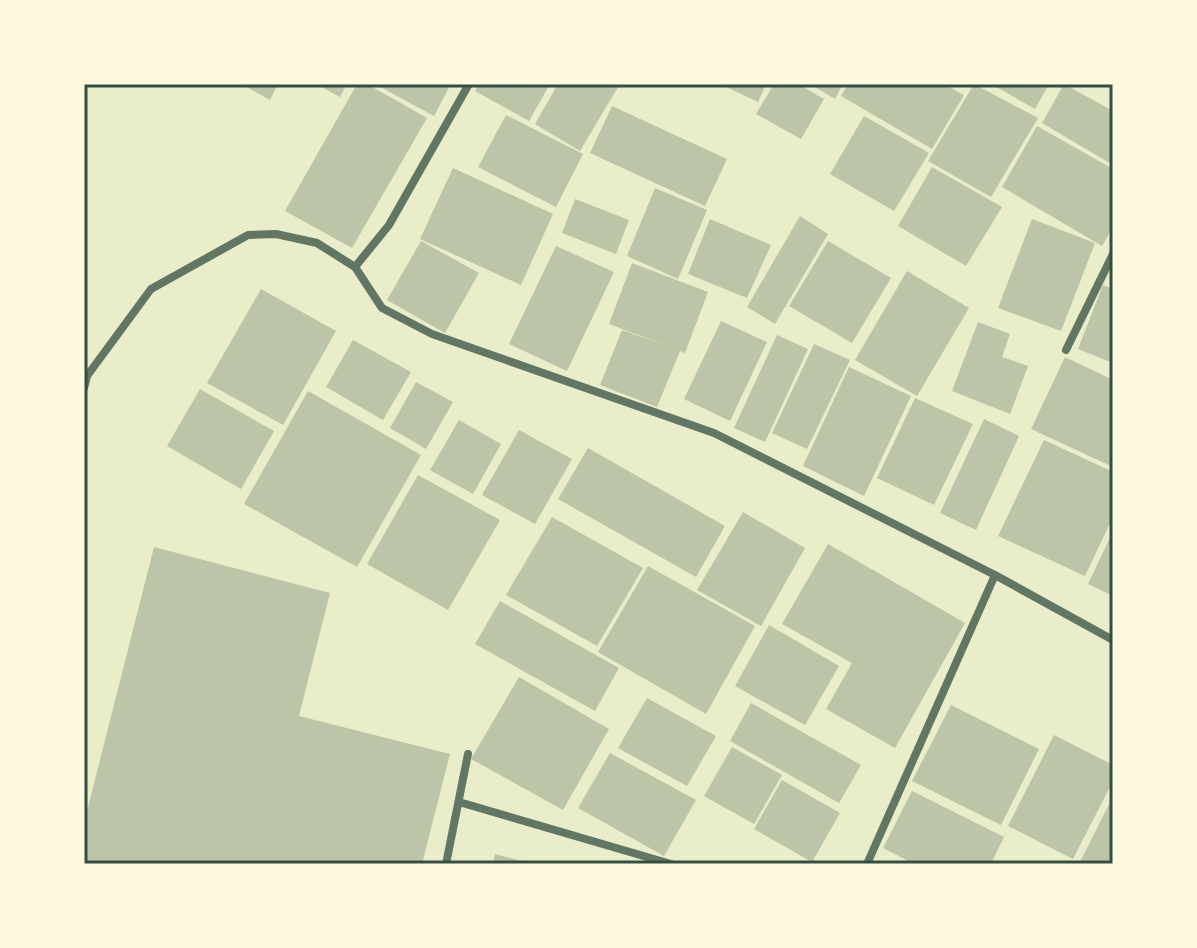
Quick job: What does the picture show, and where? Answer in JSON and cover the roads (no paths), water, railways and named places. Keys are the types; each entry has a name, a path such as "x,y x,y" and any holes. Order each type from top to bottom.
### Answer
{"street":[{"path":"355,267 389,225 469,84"},
{"path":"84,388 85,375 151,289 248,235 276,234 317,243 355,267 382,308 432,334 714,433 995,575 1113,640"},
{"path":"1066,350 1113,254"},
{"path":"867,864 995,575"},
{"path":"446,864 468,754"},
{"path":"459,802 671,864"}]}
